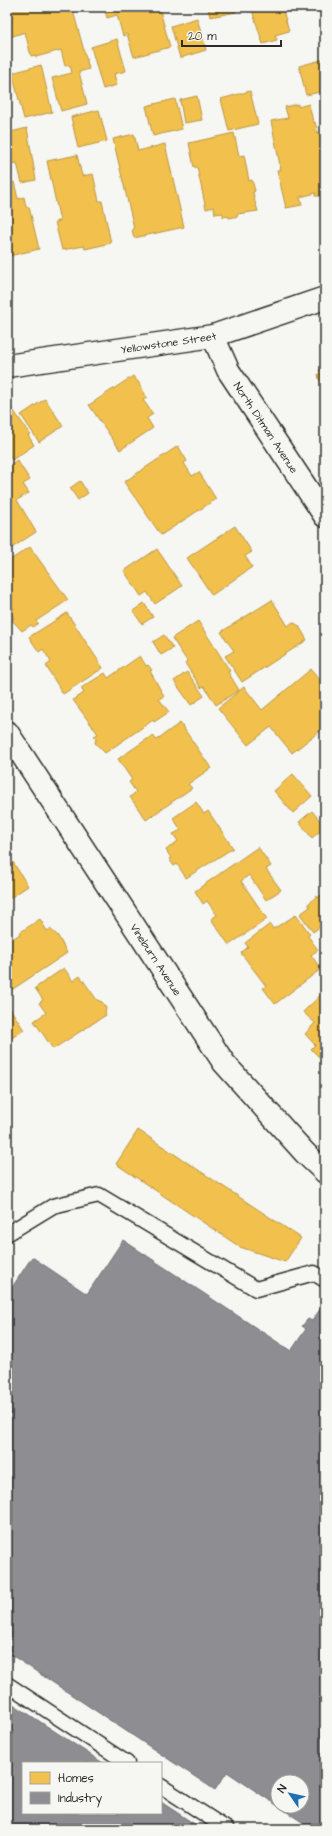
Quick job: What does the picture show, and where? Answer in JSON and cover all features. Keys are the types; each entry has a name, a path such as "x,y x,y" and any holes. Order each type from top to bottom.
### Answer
{"street":[{"name":"Yellowstone Street","path":"7,366 214,336 325,298"},
{"name":"North Ditman Avenue","path":"214,336 228,370 325,516"},
{"name":"Vineburn Avenue","path":"7,732 224,1063 305,1153 325,1172"}],"lane":[{"path":"7,1234 53,1206 100,1195 256,1289 314,1273 325,1280"},
{"path":"7,1684 125,1762"},
{"path":"162,1787 227,1829"}],"building: Homes":[{"path":"7,7 72,7 89,69 79,72 87,104 61,111 52,78 72,73 70,65 65,66 61,50 36,57 35,55 31,56 25,32 7,38"},
{"path":"104,7 159,7 170,47 134,57 127,34 123,36 117,15 107,18"},
{"path":"205,7 239,7 239,9 235,10 236,12 210,17 208,8"},
{"path":"251,7 282,7 289,31 275,35 277,40 263,44"},
{"path":"197,18 206,50 180,58 171,26"},
{"path":"117,39 126,71 114,74 117,85 103,89 91,47"},
{"path":"325,59 325,91 306,95 299,66"},
{"path":"41,65 52,112 24,119 12,73"},
{"path":"250,91 258,124 229,131 221,99"},
{"path":"197,96 202,120 184,123 180,100"},
{"path":"175,99 182,129 153,136 146,106"},
{"path":"298,104 298,107 309,104 313,122 315,122 318,134 320,133 325,158 325,196 315,196 316,193 300,197 302,205 286,208 277,170 281,170 271,121 288,118 285,107"},
{"path":"99,110 107,141 78,148 71,117"},
{"path":"27,128 36,180 22,183 17,163 7,165 7,133"},
{"path":"234,133 239,156 244,155 249,181 252,180 255,191 253,192 258,211 237,214 238,216 229,218 228,216 223,217 223,213 215,214 214,207 206,209 197,167 194,167 189,143"},
{"path":"134,134 138,151 165,144 184,227 134,238 132,229 134,228 113,139"},
{"path":"77,155 82,176 93,174 99,201 102,201 111,243 85,249 84,246 62,250 55,222 60,221 47,161"},
{"path":"14,182 18,199 24,197 26,207 29,207 39,249 9,256 10,263 7,263 7,184"},
{"path":"325,366 325,387 319,379 318,374 321,374 319,370"},
{"path":"133,376 139,383 147,398 143,400 153,414 147,418 153,428 120,450 89,405"},
{"path":"45,399 63,426 39,442 21,415"},
{"path":"11,407 30,434 28,435 34,445 12,460 7,453 7,409"},
{"path":"178,446 187,461 184,463 192,476 199,472 216,499 161,535 124,482"},
{"path":"17,460 30,480 23,484 29,493 17,500 36,532 7,551 7,467"},
{"path":"80,481 88,493 78,500 70,488"},
{"path":"235,526 252,552 245,556 252,567 212,595 187,558"},
{"path":"30,547 68,600 36,621 38,623 33,627 31,625 22,631 11,619 14,618 10,612 14,609 7,599 7,562"},
{"path":"157,549 182,586 155,604 147,592 141,596 124,571"},
{"path":"272,600 288,626 293,622 299,626 307,640 242,682 225,656 234,651 221,632"},
{"path":"144,603 153,617 142,624 133,611"},
{"path":"67,613 103,668 63,694 46,666 51,662 43,649 39,652 29,637"},
{"path":"198,621 230,671 228,672 239,690 216,705 204,686 201,688 185,663 187,661 172,638"},
{"path":"164,635 173,648 161,655 153,642"},
{"path":"140,656 146,666 148,665 152,670 150,671 164,696 159,699 169,712 154,722 153,720 105,753 95,743 96,739 94,736 98,734 73,700 84,693 81,688 105,673 108,678"},
{"path":"311,669 320,680 325,677 325,727 292,753 271,727 248,745 218,708 244,687 262,710"},
{"path":"187,672 204,696 191,705 174,681"},
{"path":"180,723 211,768 188,784 192,788 146,820 130,797 136,792 129,782 132,780 118,759 153,735 156,740"},
{"path":"293,774 312,796 293,813 274,791"},
{"path":"196,802 204,814 208,811 233,848 186,878 177,864 174,866 169,859 171,858 166,850 178,841 173,834 181,830 173,818"},
{"path":"312,811 325,827 312,838 299,822"},
{"path":"258,847 271,866 266,869 281,890 266,900 249,875 241,881 267,919 229,945 211,919 217,915 207,901 203,904 195,891"},
{"path":"13,862 28,886 7,900 7,866"},
{"path":"325,891 325,923 313,932 300,914 310,907 308,904 317,896 318,898"},
{"path":"296,915 310,934 308,936 318,950 311,955 321,969 275,1004 263,988 266,986 241,953 248,947 245,943 270,924 273,929"},
{"path":"40,919 47,931 50,929 58,936 67,953 7,993 7,933 11,940"},
{"path":"64,968 73,981 80,976 97,1000 102,1002 106,1008 106,1015 53,1049 34,1021 46,1013 39,1003 43,1000 35,988"},
{"path":"325,991 325,1063 311,1049 315,1045 305,1034 315,1023 303,1012"},
{"path":"7,1004 24,1030 7,1041"},
{"path":"138,1130 301,1238 285,1262 240,1247 116,1164"}],"building: Industry":[{"path":"123,1240 291,1351 306,1329 302,1326 308,1319 312,1321 325,1302 325,1829 303,1829 302,1828 305,1824 290,1814 310,1814 310,1774 270,1774 270,1801 227,1772 215,1790 7,1652 7,1295 32,1257 87,1294"},
{"path":"7,1700 101,1762 22,1762 22,1814 162,1814 162,1803 202,1829 7,1829"}]}
